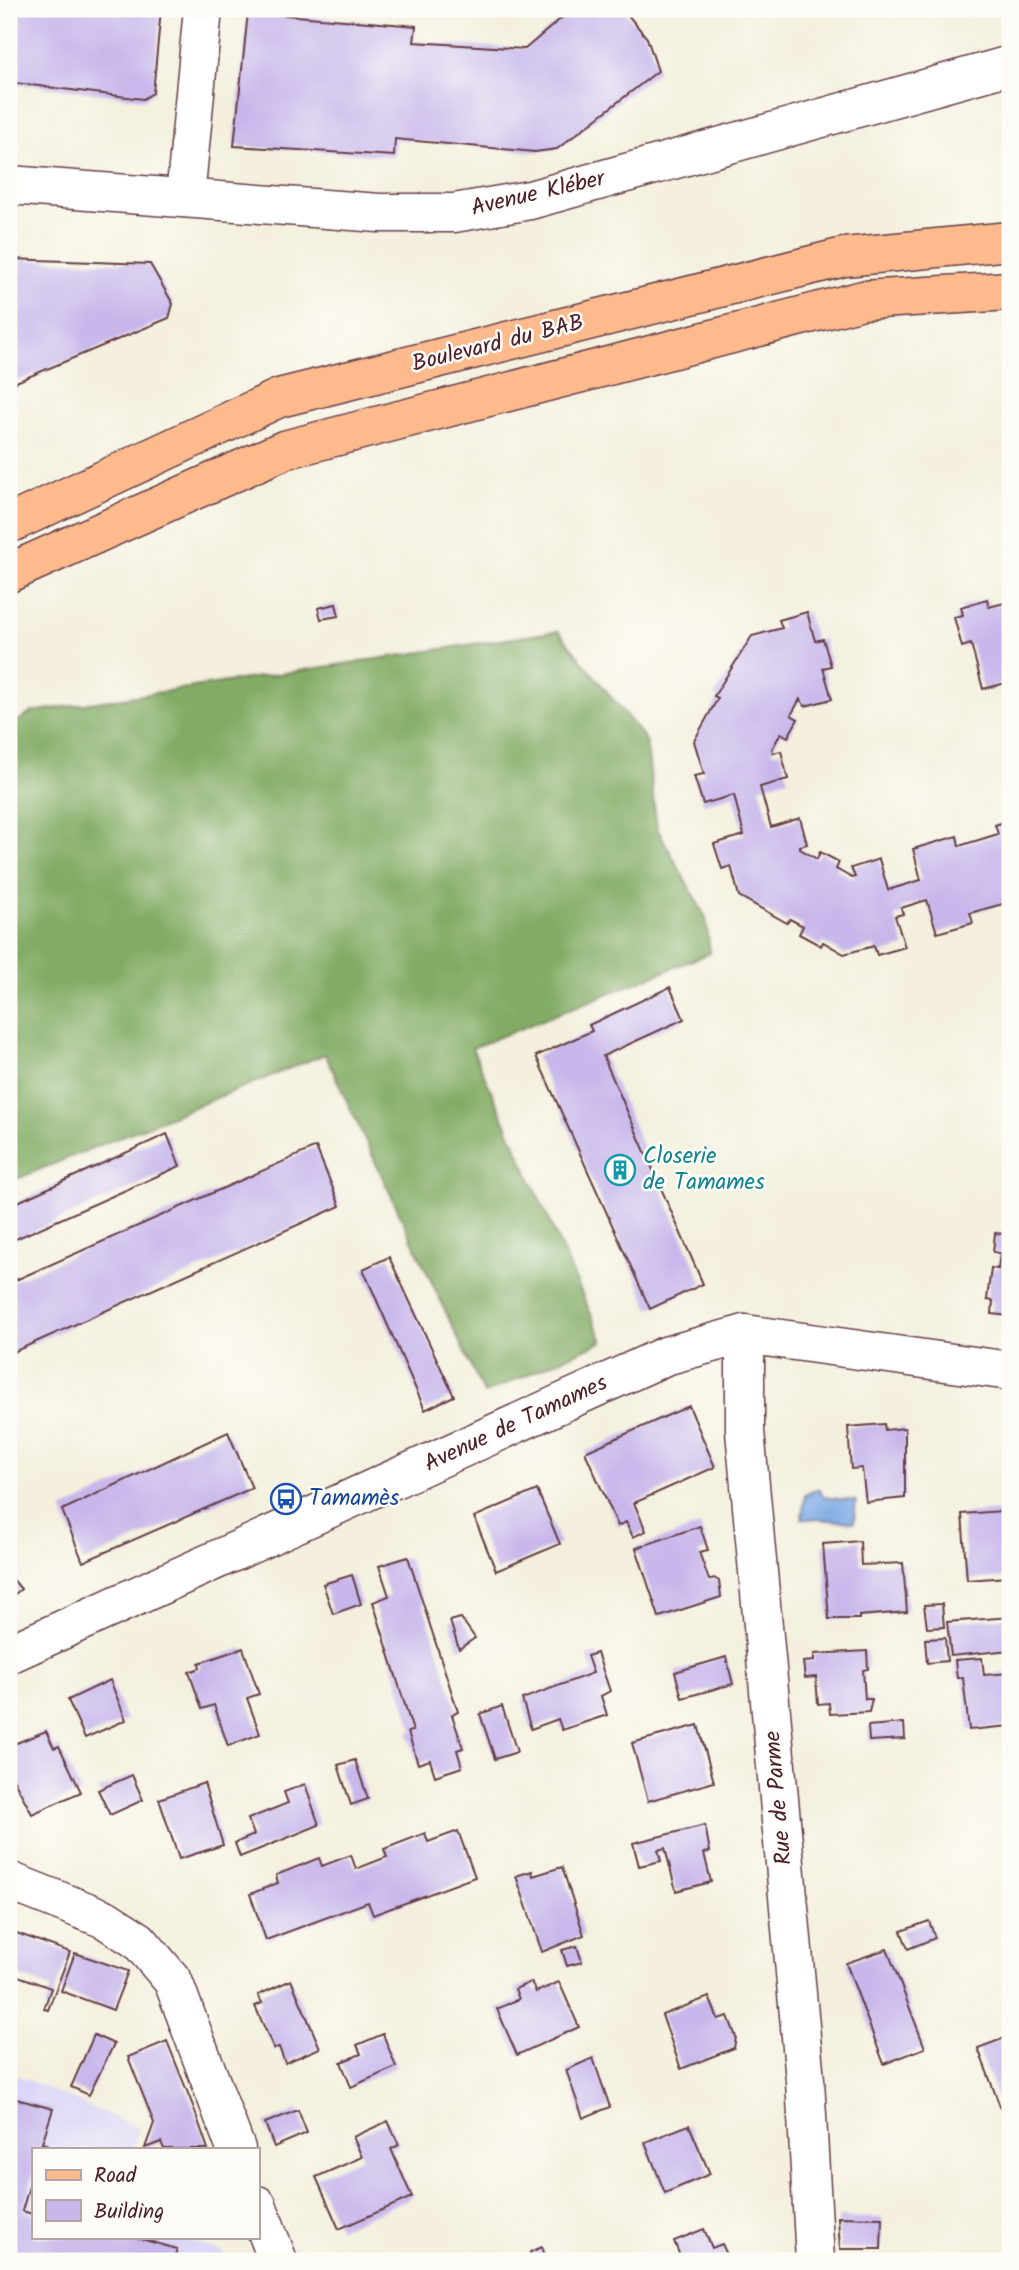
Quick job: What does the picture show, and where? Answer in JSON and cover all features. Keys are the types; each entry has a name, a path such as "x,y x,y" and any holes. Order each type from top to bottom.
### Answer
{"main road":[{"name":"Boulevard du BAB","path":"9,524 279,398 844,257 1010,241"},
{"path":"9,573 284,450 863,300 1010,290"}],"street":[{"path":"186,198 203,9"},
{"name":"Avenue Kléber","path":"9,184 379,213 454,214 530,200 1010,65"},
{"name":"Avenue de Tamames","path":"9,1654 665,1356 745,1334 1010,1371"},
{"name":"Rue de Parme","path":"745,1334 745,1431 805,2080 815,2261"},
{"path":"9,1881 105,1919 139,1941 173,1981 236,2148"},
{"path":"259,2209 278,2261"}],"shaded area":[{"path":"9,2072 139,2128 132,2148 32,2148 32,2238 180,2238 224,2252 220,2261 9,2261"}],"green space":[{"path":"558,631 646,740 657,828 706,918 710,953 472,1048 603,1341 484,1394 325,1054 9,1182 9,727 32,712"}],"water":[{"path":"819,1488 823,1497 856,1501 854,1522 802,1518 805,1495"}],"building":[{"path":"14,9 161,9 153,93 143,99 15,83 9,77"},
{"path":"572,9 623,9 647,38 658,71 557,149 535,152 395,139 394,156 234,146 248,12 416,26 414,42 525,49"},
{"path":"9,259 150,264 173,304 169,318 9,385"},
{"path":"1010,593 1010,682 983,689 971,644 962,647 954,617 963,615 961,607 987,599 989,607 1008,602 1006,594"},
{"path":"336,604 339,616 321,619 318,608"},
{"path":"807,612 815,641 823,639 831,666 823,668 832,699 805,706 800,699 791,715 798,719 788,737 781,733 772,749 773,753 781,751 788,779 760,787 771,827 800,818 807,844 800,846 800,849 817,859 820,852 839,862 836,869 852,878 855,877 851,868 879,859 888,890 921,880 913,849 957,836 959,846 998,834 995,825 1010,820 1010,902 970,913 973,923 937,933 927,900 901,908 903,914 895,916 905,947 877,955 874,946 844,954 823,942 821,946 799,934 803,926 790,919 787,923 739,896 731,866 722,869 714,844 744,835 734,795 703,804 694,776 704,774 694,741 718,698 714,696 752,636 782,628 779,620"},
{"name":"Closerie de Tamames","path":"670,987 684,1019 603,1056 703,1284 650,1309 536,1056 592,1031 589,1025"},
{"path":"167,1134 180,1166 9,1242 9,1206"},
{"path":"316,1147 340,1206 9,1354 9,1283"},
{"path":"1006,1220 1010,1221 1010,1316 992,1314 993,1301 987,1300 991,1268 998,1269 1000,1253 993,1252 995,1233 1004,1234"},
{"path":"389,1257 454,1396 425,1410 363,1269"},
{"path":"689,1406 715,1467 634,1503 646,1531 633,1537 626,1522 618,1526 585,1452"},
{"path":"884,1424 885,1430 905,1428 905,1498 866,1502 862,1468 851,1469 848,1427"},
{"path":"228,1432 252,1488 83,1562 62,1510"},
{"path":"537,1490 560,1544 496,1571 474,1517"},
{"path":"1002,1511 1008,1577 967,1580 962,1514"},
{"path":"700,1526 708,1550 699,1552 709,1580 714,1578 719,1581 721,1597 659,1617 636,1548"},
{"path":"860,1541 861,1565 903,1563 907,1612 859,1616 859,1619 829,1619 823,1544"},
{"path":"408,1557 458,1712 452,1715 463,1748 457,1750 462,1767 435,1776 430,1760 418,1764 408,1732 413,1731 373,1602 389,1596 379,1566"},
{"path":"9,1575 21,1589 9,1599"},
{"path":"352,1575 361,1604 333,1614 323,1584"},
{"path":"942,1604 944,1627 927,1628 924,1605"},
{"path":"1010,1617 1010,1650 951,1656 947,1622"},
{"path":"461,1618 475,1638 459,1649 450,1621"},
{"path":"945,1638 947,1661 927,1663 925,1639"},
{"path":"243,1648 259,1694 247,1698 260,1734 228,1746 214,1705 202,1709 189,1672 200,1668 199,1663"},
{"path":"867,1651 868,1669 863,1670 865,1699 872,1699 869,1712 830,1714 829,1703 818,1704 816,1677 805,1678 803,1662 814,1661 814,1654"},
{"path":"597,1653 610,1691 601,1696 607,1715 562,1730 558,1719 531,1729 522,1699 593,1673 587,1656"},
{"path":"726,1657 733,1684 682,1698 675,1672"},
{"path":"982,1658 984,1675 1010,1673 1010,1726 969,1730 963,1678 957,1678 955,1660"},
{"path":"110,1680 126,1720 85,1738 68,1700"},
{"path":"502,1706 517,1752 495,1759 480,1714"},
{"path":"904,1723 905,1739 869,1741 868,1726"},
{"path":"698,1725 714,1782 648,1801 632,1743"},
{"path":"46,1731 54,1748 59,1746 81,1792 32,1814 9,1771 12,1766 9,1746"},
{"path":"355,1760 368,1799 351,1805 338,1765"},
{"path":"132,1775 143,1800 110,1815 98,1790"},
{"path":"204,1783 223,1845 179,1859 159,1799"},
{"path":"305,1784 319,1825 240,1857 235,1843 254,1835 248,1819 288,1803 284,1792"},
{"path":"705,1825 710,1852 704,1853 711,1882 676,1891 665,1848 658,1850 661,1861 639,1866 633,1843"},
{"path":"458,1831 475,1877 373,1915 368,1902 266,1940 250,1894 278,1883 276,1875 319,1858 322,1866 351,1855 356,1869 387,1857 384,1849 425,1833 428,1842"},
{"path":"562,1867 584,1935 542,1952 516,1876 532,1871 533,1876"},
{"path":"929,1921 935,1938 908,1949 901,1931"},
{"path":"11,1931 70,1952 48,2010 44,2009 51,1988 13,1974 9,1985"},
{"path":"577,1946 582,1962 567,1966 562,1950"},
{"path":"887,1949 925,2048 884,2064 846,1963"},
{"path":"75,1953 128,1971 113,2010 61,1991"},
{"path":"291,1980 320,2048 285,2063 279,2047 274,2049 255,2006 262,2003 258,1995"},
{"path":"531,1982 536,1992 559,1982 579,2027 517,2055 497,2009 519,1999 515,1989"},
{"path":"709,1997 718,2019 728,2016 736,2037 734,2048 681,2069 662,2015"},
{"path":"383,2034 396,2067 351,2087 341,2062 361,2054 357,2045"},
{"path":"94,2035 114,2044 89,2095 71,2087"},
{"path":"1010,2036 1010,2133 978,2048"},
{"path":"167,2041 208,2148 164,2148 161,2142 145,2148 154,2123 128,2057"},
{"path":"593,2058 610,2107 583,2118 566,2070"},
{"path":"9,2097 53,2109 42,2143 48,2145 47,2148 32,2148 32,2176 22,2211 32,2214 32,2238 138,2238 177,2249 173,2261 21,2261 9,2258"},
{"path":"298,2110 307,2133 274,2147 265,2123"},
{"path":"388,2121 399,2145 391,2149 412,2197 339,2229 316,2177 362,2157 353,2137"},
{"path":"689,2125 710,2174 665,2193 645,2142"},
{"path":"838,2217 882,2218 881,2249 840,2249"},
{"path":"704,2229 712,2248 722,2244 730,2261 682,2261 674,2241"},
{"path":"542,2247 547,2261 533,2261 530,2252"},
{"path":"410,2254 413,2261 394,2261"}],"place":[{"name":"Closerie de Tamames","path":"620,1170"},
{"name":"Tamamès","path":"286,1499"}]}
